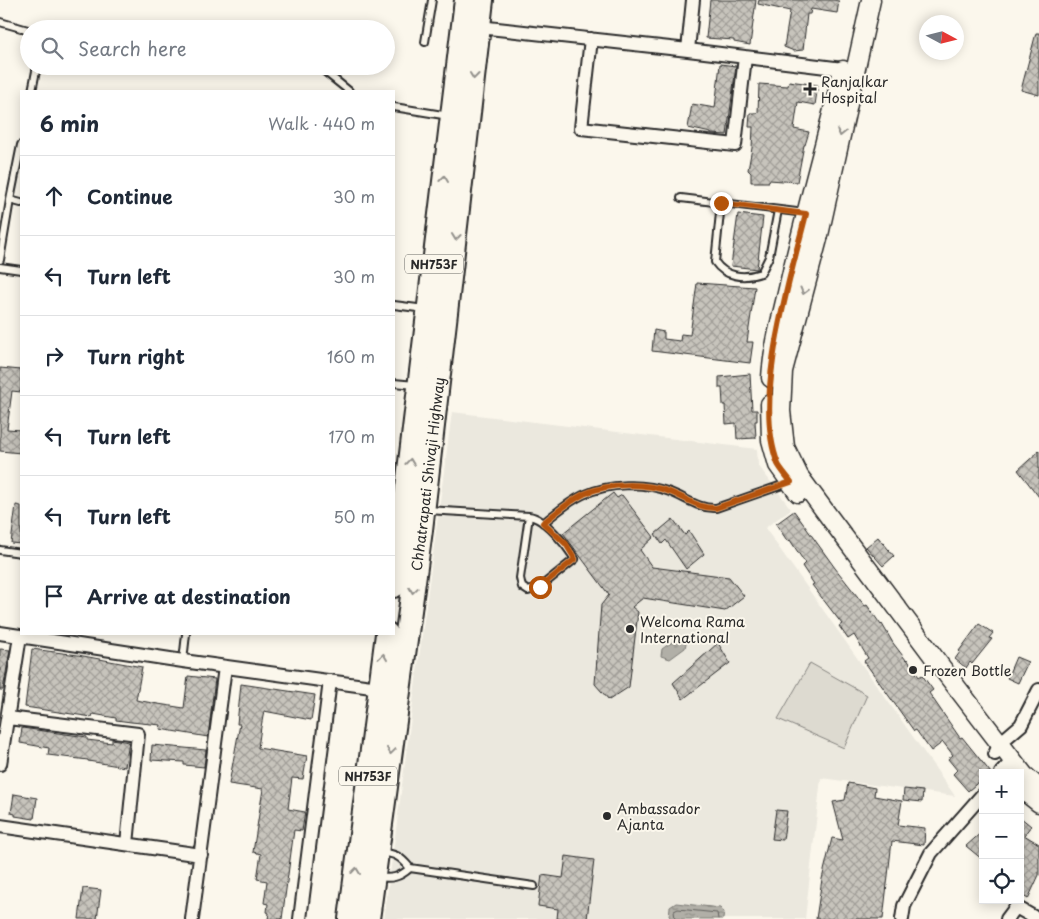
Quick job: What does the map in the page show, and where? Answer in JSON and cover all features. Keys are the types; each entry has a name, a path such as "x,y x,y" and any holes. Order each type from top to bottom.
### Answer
{"highway":[{"name":"Chhatrapati Shivaji Highway","path":"395,572 398,528 419,386 466,0"},
{"name":"NH753F","path":"479,27 482,0"},
{"name":"Chhatrapati Shivaji Highway","path":"350,919 389,689 423,510 456,243 479,27"},
{"name":"Chhatrapati Shivaji Highway","path":"368,919 377,851 389,689 387,635"}],"street":[{"path":"488,0 479,27 849,70"},
{"path":"688,50 693,0"},
{"path":"860,0 819,235 777,370 770,410 771,440 778,465 876,589 1004,762 1039,788"},
{"path":"871,0 806,214 776,340 777,370 785,447 800,476 876,589"},
{"path":"591,39 581,128 735,145 745,57"},
{"path":"0,632 183,661 389,689"},
{"path":"0,764 20,636"},
{"path":"192,919 225,667"},
{"path":"300,919 330,681"},
{"path":"1004,762 1039,690"},
{"path":"8,718 138,734 127,844"},
{"path":"1024,791 1039,802"},
{"path":"902,919 904,906 931,853 979,799"},
{"path":"0,826 201,855"},
{"path":"1007,919 1016,906 1037,919"}],"lane":[{"path":"425,42 432,0"},
{"path":"0,22 20,28"},
{"path":"32,90 35,75"},
{"path":"329,75 348,90"},
{"path":"395,108 452,117"},
{"path":"0,260 20,150"},
{"path":"681,198 806,214"},
{"path":"10,200 20,203"},
{"path":"721,203 715,262 721,270 734,276 752,276 761,273 768,257 778,210"},
{"path":"0,268 20,270"},
{"path":"395,306 428,309"},
{"path":"395,383 419,386"},
{"path":"543,523 571,502 599,489 634,485 654,488 668,491 707,508 716,508 791,482"},
{"path":"423,510 528,516 536,517 566,544 575,559 540,587 528,591 522,587 520,578 528,516"},
{"path":"0,550 20,553"},
{"path":"183,661 186,635"},
{"path":"377,851 393,854 401,858 410,868 534,886"},
{"path":"373,877 390,879 402,875 410,868"}],"shaded area":[{"name":"Welcoma Rama International","path":"452,412 757,449 758,465 791,509 765,528 955,796 821,778 805,919 384,919"},
{"path":"810,663 867,695 844,748 778,719"}],"water":[{"path":"679,637 687,639 685,648 670,659 661,656 662,649"},
{"path":"676,903 720,908 724,912 723,919 672,919 669,916 670,907"}],"building":[{"path":"710,0 756,0 750,45 734,42 734,40 706,38"},
{"path":"759,0 839,1 837,13 811,9 810,14 807,14 803,50 794,51 784,47 790,11 758,4"},
{"path":"1036,33 1039,33 1039,95 1021,90"},
{"path":"720,64 736,66 727,135 711,134 688,128 692,104 715,108"},
{"path":"789,81 818,85 815,105 798,102 794,129 809,132 804,145 797,182 769,180 769,182 751,182 751,173 748,170 753,127 749,127 750,113 758,113 759,84 788,86"},
{"path":"738,214 763,217 757,269 731,266"},
{"path":"697,283 755,287 747,342 753,342 750,363 652,351 654,330 664,332 664,339 680,341 681,334 690,335"},
{"path":"0,368 20,370 20,392 12,391 7,429 20,430 20,453 0,451"},
{"path":"750,374 752,410 757,410 757,421 755,421 756,438 737,439 736,423 726,424 725,405 723,405 722,388 719,388 719,377"},
{"path":"1039,451 1039,497 1018,470"},
{"path":"613,493 617,498 622,495 654,537 640,550 652,567 729,577 744,596 725,611 643,598 632,607 638,612 629,687 609,700 595,684 601,605 609,595 563,533"},
{"path":"16,505 20,506 20,544 11,543"},
{"path":"794,511 835,568 882,624 893,643 919,677 922,675 933,690 929,693 960,738 962,737 988,769 979,769 979,781 968,791 953,774 957,770 948,759 953,755 943,742 931,751 916,730 914,731 864,661 868,658 854,635 848,639 839,626 842,624 812,585 814,584 802,566 805,563 790,540 788,542 776,524"},
{"path":"673,519 685,535 689,531 704,554 686,569 666,540 662,544 655,534"},
{"path":"878,537 894,556 883,566 866,547"},
{"path":"979,624 993,633 989,638 992,639 972,664 970,662 966,668 955,659"},
{"path":"718,643 730,663 683,699 673,683"},
{"path":"0,649 10,650 3,690 0,690"},
{"path":"32,649 78,655 142,667 136,700 158,704 184,708 188,676 215,679 208,737 160,729 161,725 116,720 116,718 93,714 92,717 25,707"},
{"path":"1016,657 1028,662 1018,683 1007,678"},
{"path":"241,684 315,695 311,720 264,711 261,727 258,748 307,756 303,779 292,778 288,809 305,812 302,831 294,830 282,919 268,919 268,904 264,903 267,881 257,879 261,854 253,852 263,789 229,784 240,724 237,724"},
{"path":"22,728 87,737 87,740 112,743 112,739 129,742 125,767 48,755 49,748 20,743"},
{"path":"152,745 206,750 204,767 184,765 184,762 151,760"},
{"path":"848,783 875,788 874,796 902,801 898,825 925,828 924,845 892,841 883,919 816,919 822,879 832,838 843,840 833,802 845,800"},
{"path":"904,789 923,791 922,802 903,800"},
{"path":"14,794 37,798 34,819 15,816 15,814 11,813"},
{"path":"776,810 787,811 783,840 772,839"},
{"path":"1024,820 1031,826 1024,835"},
{"path":"979,835 979,857 966,846"},
{"path":"1024,835 1039,844 1039,875 1028,899 1024,896"},
{"path":"566,856 594,860 587,919 557,919 558,909 538,906 542,875 563,878"},
{"path":"83,888 101,890 97,919 79,919"}],"place":[{"name":"Ranjalkar Hospital","path":"810,89"},
{"name":"Welcoma Rama International","path":"630,629"},
{"name":"Frozen Bottle","path":"913,670"},
{"name":"Ambassador Ajanta","path":"607,816"}],"route":[{"path":"540,587 575,559 566,544 543,523 585,494 599,489 634,485 668,491 698,506 716,508 791,482 778,465 771,440 772,372 776,340 806,214 721,203"}]}
